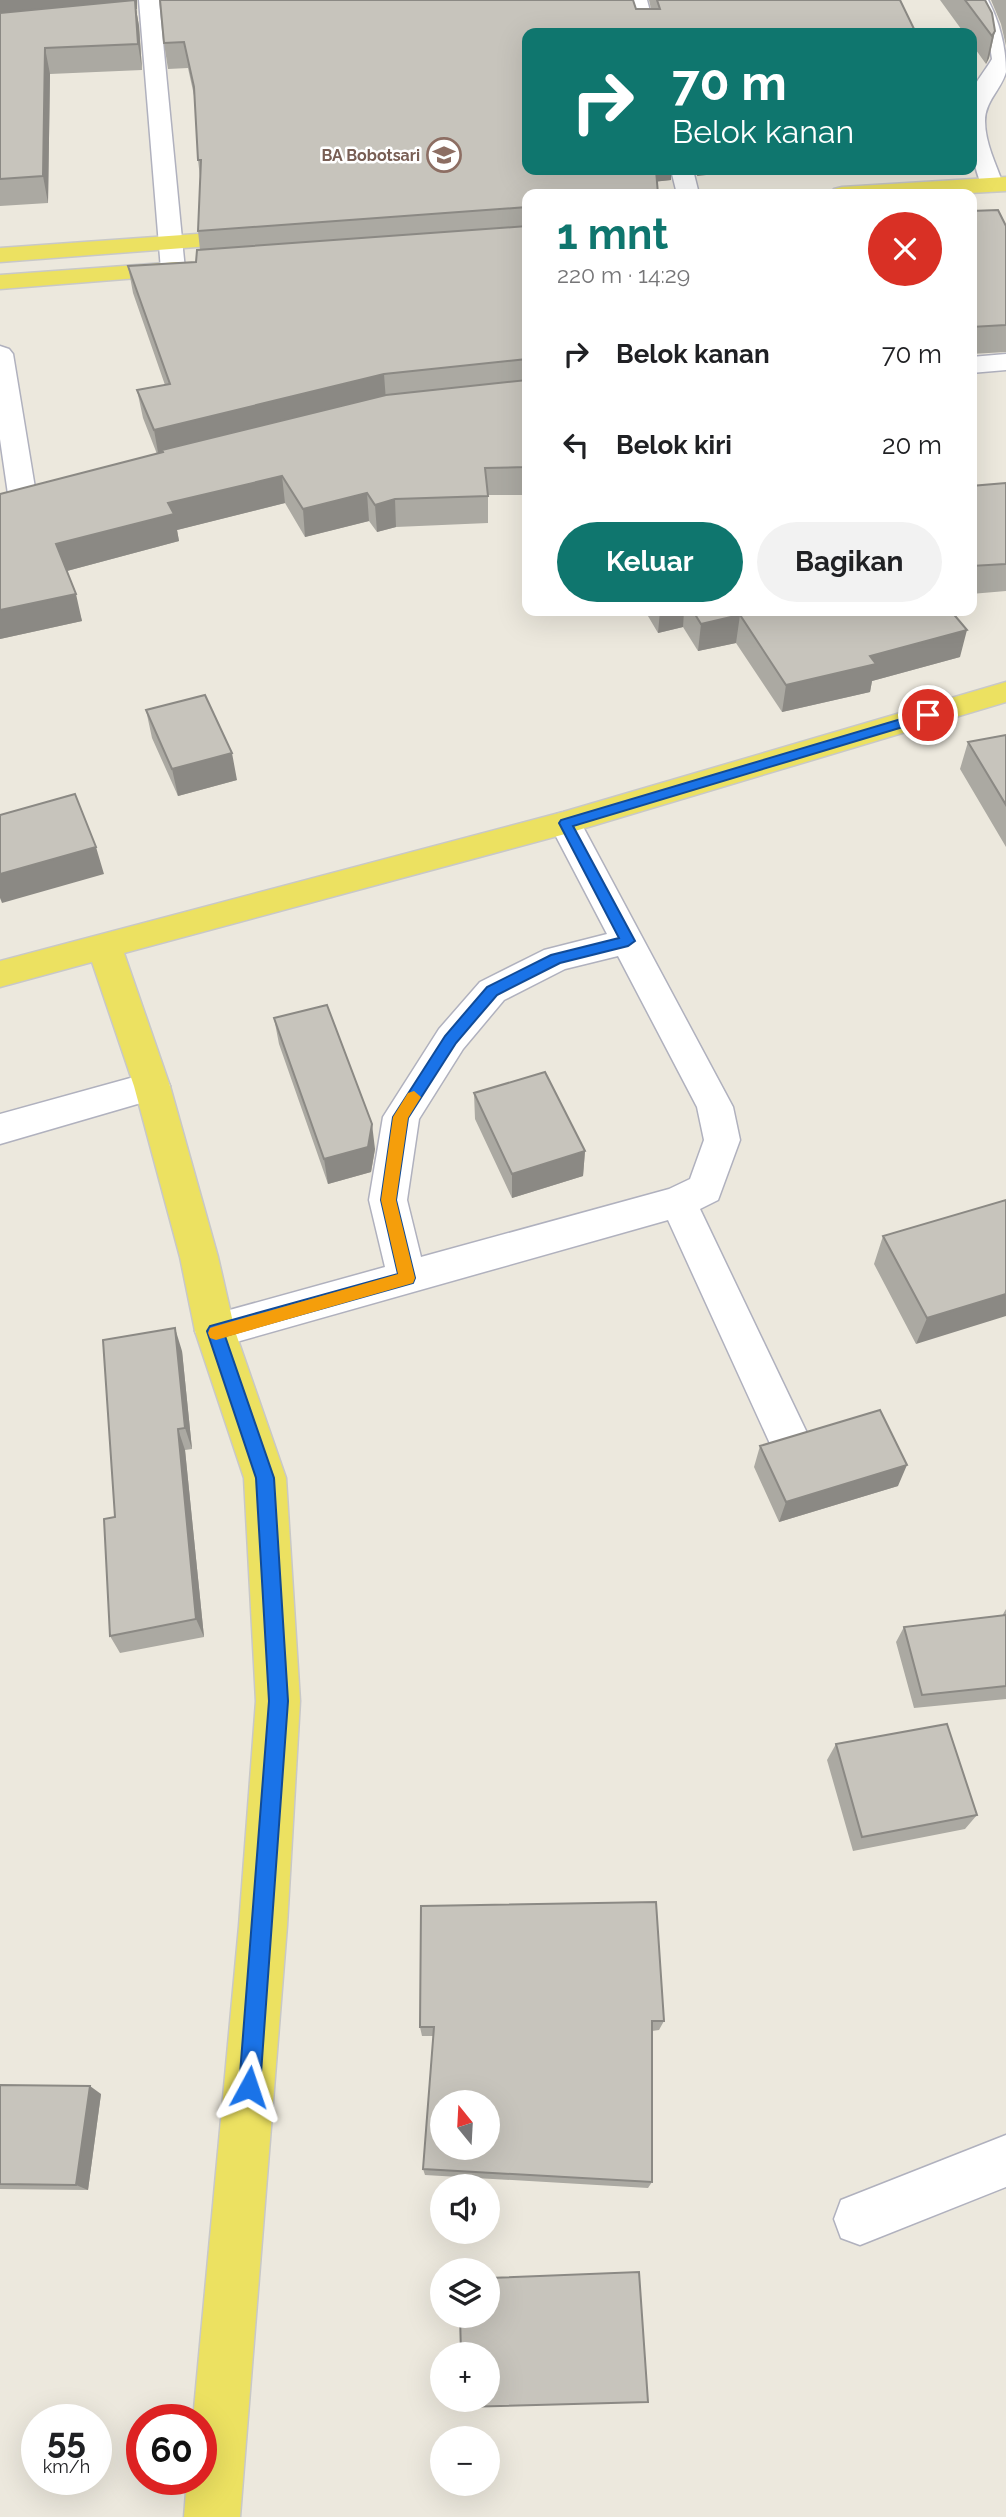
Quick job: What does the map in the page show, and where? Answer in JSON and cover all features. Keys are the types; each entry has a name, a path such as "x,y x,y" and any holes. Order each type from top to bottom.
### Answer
{"main road":[{"path":"977,194 1001,194"},
{"path":"977,204 1001,194"},
{"path":"0,255 277,235"},
{"path":"0,282 200,268"},
{"path":"0,974 565,823 1006,692"},
{"path":"104,946 152,1086 199,1257 215,1331 265,1478 278,1701 263,1926 212,2517"}],"street":[{"path":"637,0 645,28"},
{"path":"977,107 982,93 1003,59 999,40 978,0"},
{"path":"145,11 173,270"},
{"path":"977,132 979,144 1001,194"},
{"path":"0,354 23,494"},
{"path":"977,364 1006,362"},
{"path":"215,1331 678,1202 705,1189 722,1140 715,1107 565,823"},
{"path":"407,1278 388,1200 401,1117 451,1040 492,991 556,959 628,941"},
{"path":"0,1129 152,1086"},
{"path":"678,1202 787,1435"},
{"path":"860,2219 1006,2161"}],"building":[{"path":"135,0 138,44 45,48 43,176 0,179 0,13"},
{"path":"160,0 633,0 636,9 660,9 657,0 900,0 914,28 522,28 522,175 656,175 658,189 522,189 522,207 198,231 201,160 198,160 194,87 184,42 164,43"},
{"path":"965,0 985,0 992,13 995,31 992,36"},
{"path":"998,210 1006,226 1006,325 977,327 977,211"},
{"path":"522,226 522,360 384,374 154,430 137,390 170,384 128,266 196,262 197,250"},
{"path":"522,381 522,467 485,468 488,496 395,499 375,505 367,493 303,509 282,476 168,503 174,514 56,544 76,594 0,610 0,494 163,452 162,450 386,395"},
{"path":"1006,483 1006,564 977,566 977,485"},
{"path":"696,616 736,616 701,624"},
{"path":"741,616 955,616 967,630 870,656 876,664 786,685"},
{"path":"205,695 232,753 172,769 146,710"},
{"path":"1006,735 1006,805 968,742"},
{"path":"75,794 96,847 0,874 0,815"},
{"path":"327,1005 372,1124 368,1147 324,1159 274,1018"},
{"path":"545,1072 585,1151 512,1174 474,1093"},
{"path":"1006,1200 1006,1294 927,1318 883,1236"},
{"path":"175,1328 185,1428 178,1429 196,1619 110,1636 104,1519 115,1517 103,1340"},
{"path":"880,1410 907,1465 786,1502 760,1446"},
{"path":"1006,1615 1006,1686 922,1695 904,1627"},
{"path":"947,1724 977,1815 862,1837 836,1744"},
{"path":"656,1902 664,2021 652,2021 652,2182 423,2169 434,2027 420,2027 421,1906"},
{"path":"0,2085 90,2086 76,2185 0,2184"},
{"path":"639,2272 648,2402 500,2406 500,2342 461,2342 460,2328 500,2328 500,2278"}],"slow traffic":[{"path":"216,1333 215,1331 407,1278 388,1200 401,1117 414,1097"}],"place":[{"name":"BA Bobotsari","path":"444,155"}],"route":[{"path":"249,2087 278,1701 265,1478 215,1331 407,1278 388,1200 401,1117 451,1040 492,991 556,959 628,941 565,823 928,715"}]}
